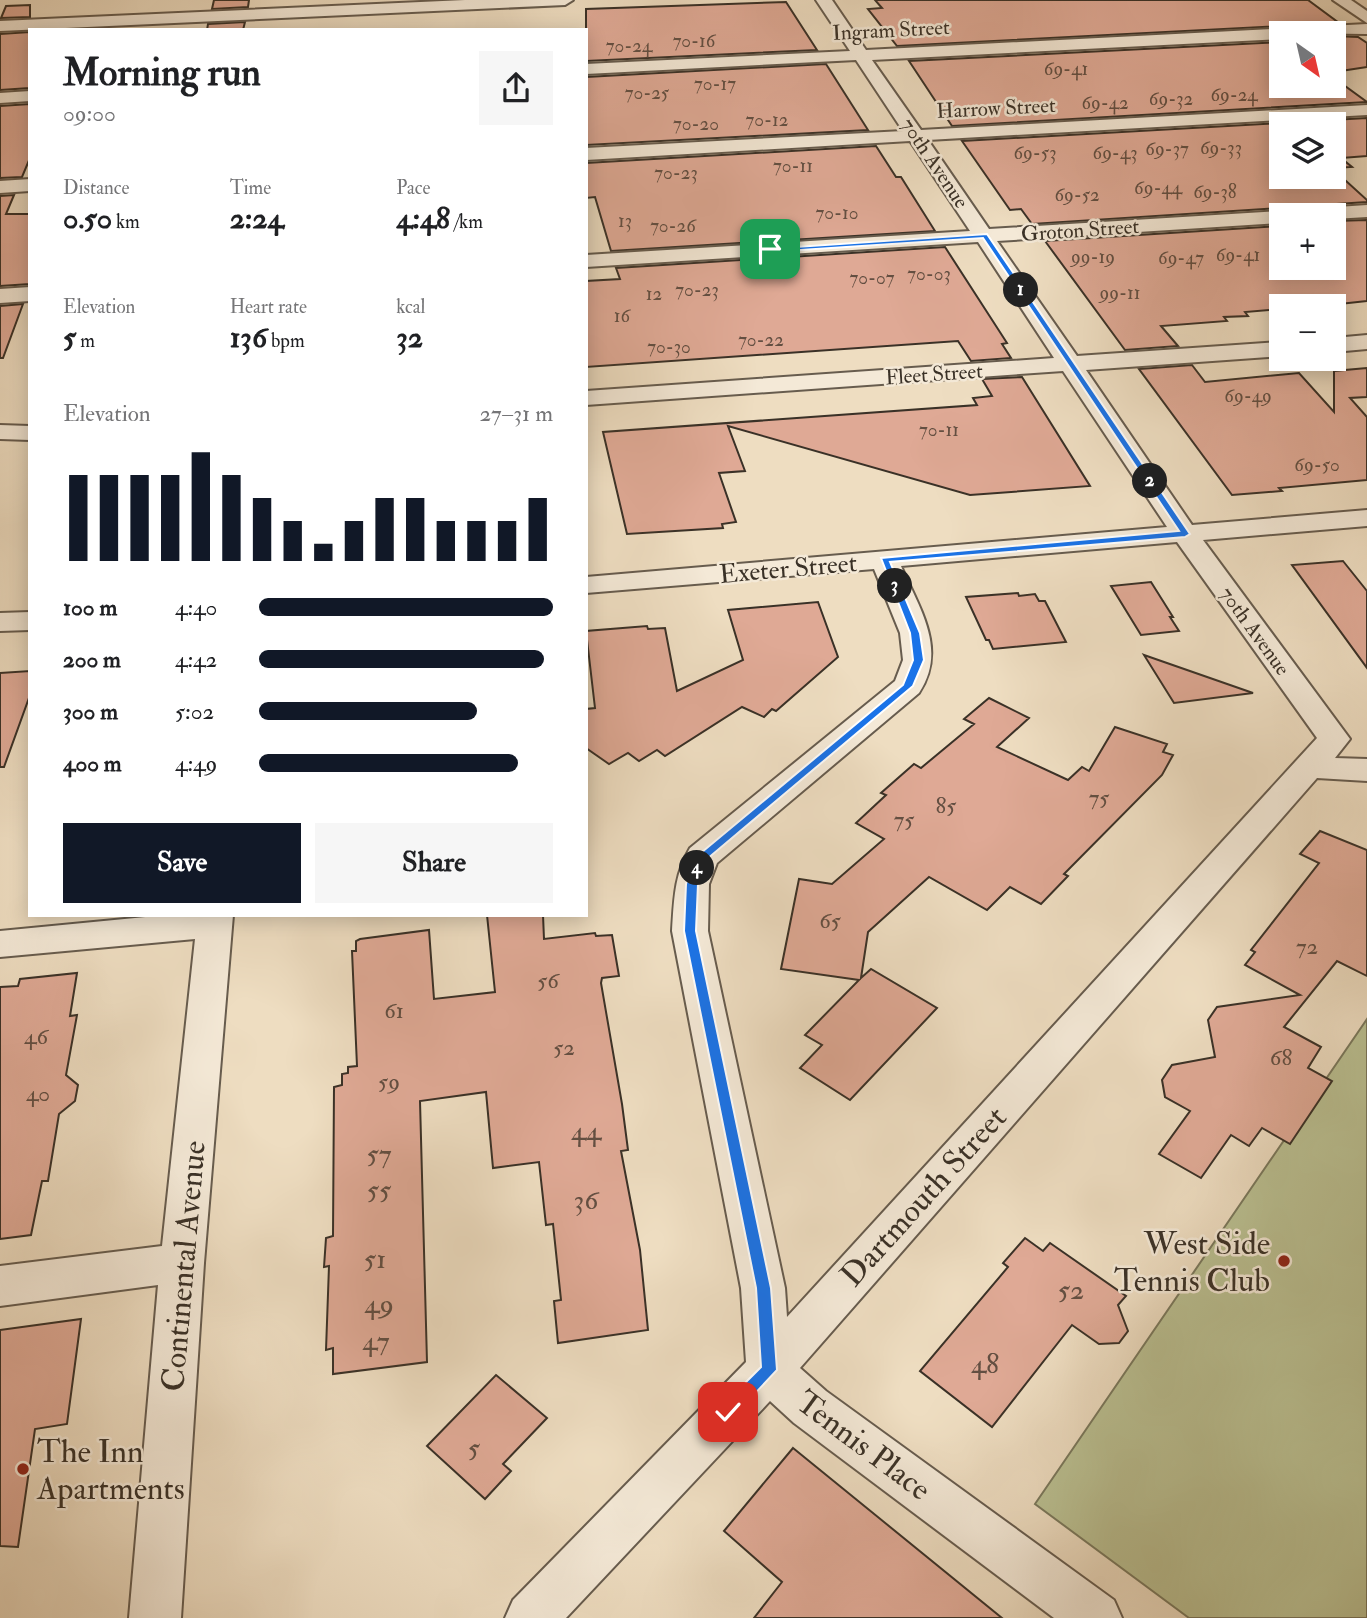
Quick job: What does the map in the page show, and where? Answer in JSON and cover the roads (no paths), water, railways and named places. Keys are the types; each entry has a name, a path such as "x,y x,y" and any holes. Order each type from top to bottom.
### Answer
{"street":[{"path":"0,26 299,6 565,0"},
{"name":"70th Avenue","path":"824,0 1185,534 1321,753"},
{"path":"1341,0 1367,18"},
{"path":"297,28 299,6"},
{"path":"1346,30 1367,29"},
{"name":"Ingram Street","path":"588,68 1269,35"},
{"path":"0,98 28,96"},
{"name":"Harrow Street","path":"588,154 1367,110"},
{"path":"0,187 28,185"},
{"path":"1346,212 1367,211"},
{"name":"Groton Street","path":"588,261 1269,218"},
{"path":"0,296 28,294"},
{"path":"1346,344 1367,342"},
{"name":"Fleet Street","path":"588,398 1269,350"},
{"path":"0,432 28,433"},
{"name":"Exeter Street","path":"588,585 1367,518"},
{"path":"769,1370 763,1288 690,931 692,884 702,857 908,686 918,660 915,633 884,560"},
{"path":"0,622 28,621"},
{"path":"1321,753 1367,770"},
{"name":"Dartmouth Street","path":"530,1618 769,1370 1321,753"},
{"path":"0,944 214,920"},
{"name":"Continental Avenue","path":"155,1618 214,920"},
{"path":"0,1286 183,1263"},
{"name":"Tennis Place","path":"769,1370 810,1407 1096,1618"}],"place":[{"name":"West Side Tennis Club","path":"1284,1261"},
{"name":"The Inn Apartments","path":"23,1469"}]}
